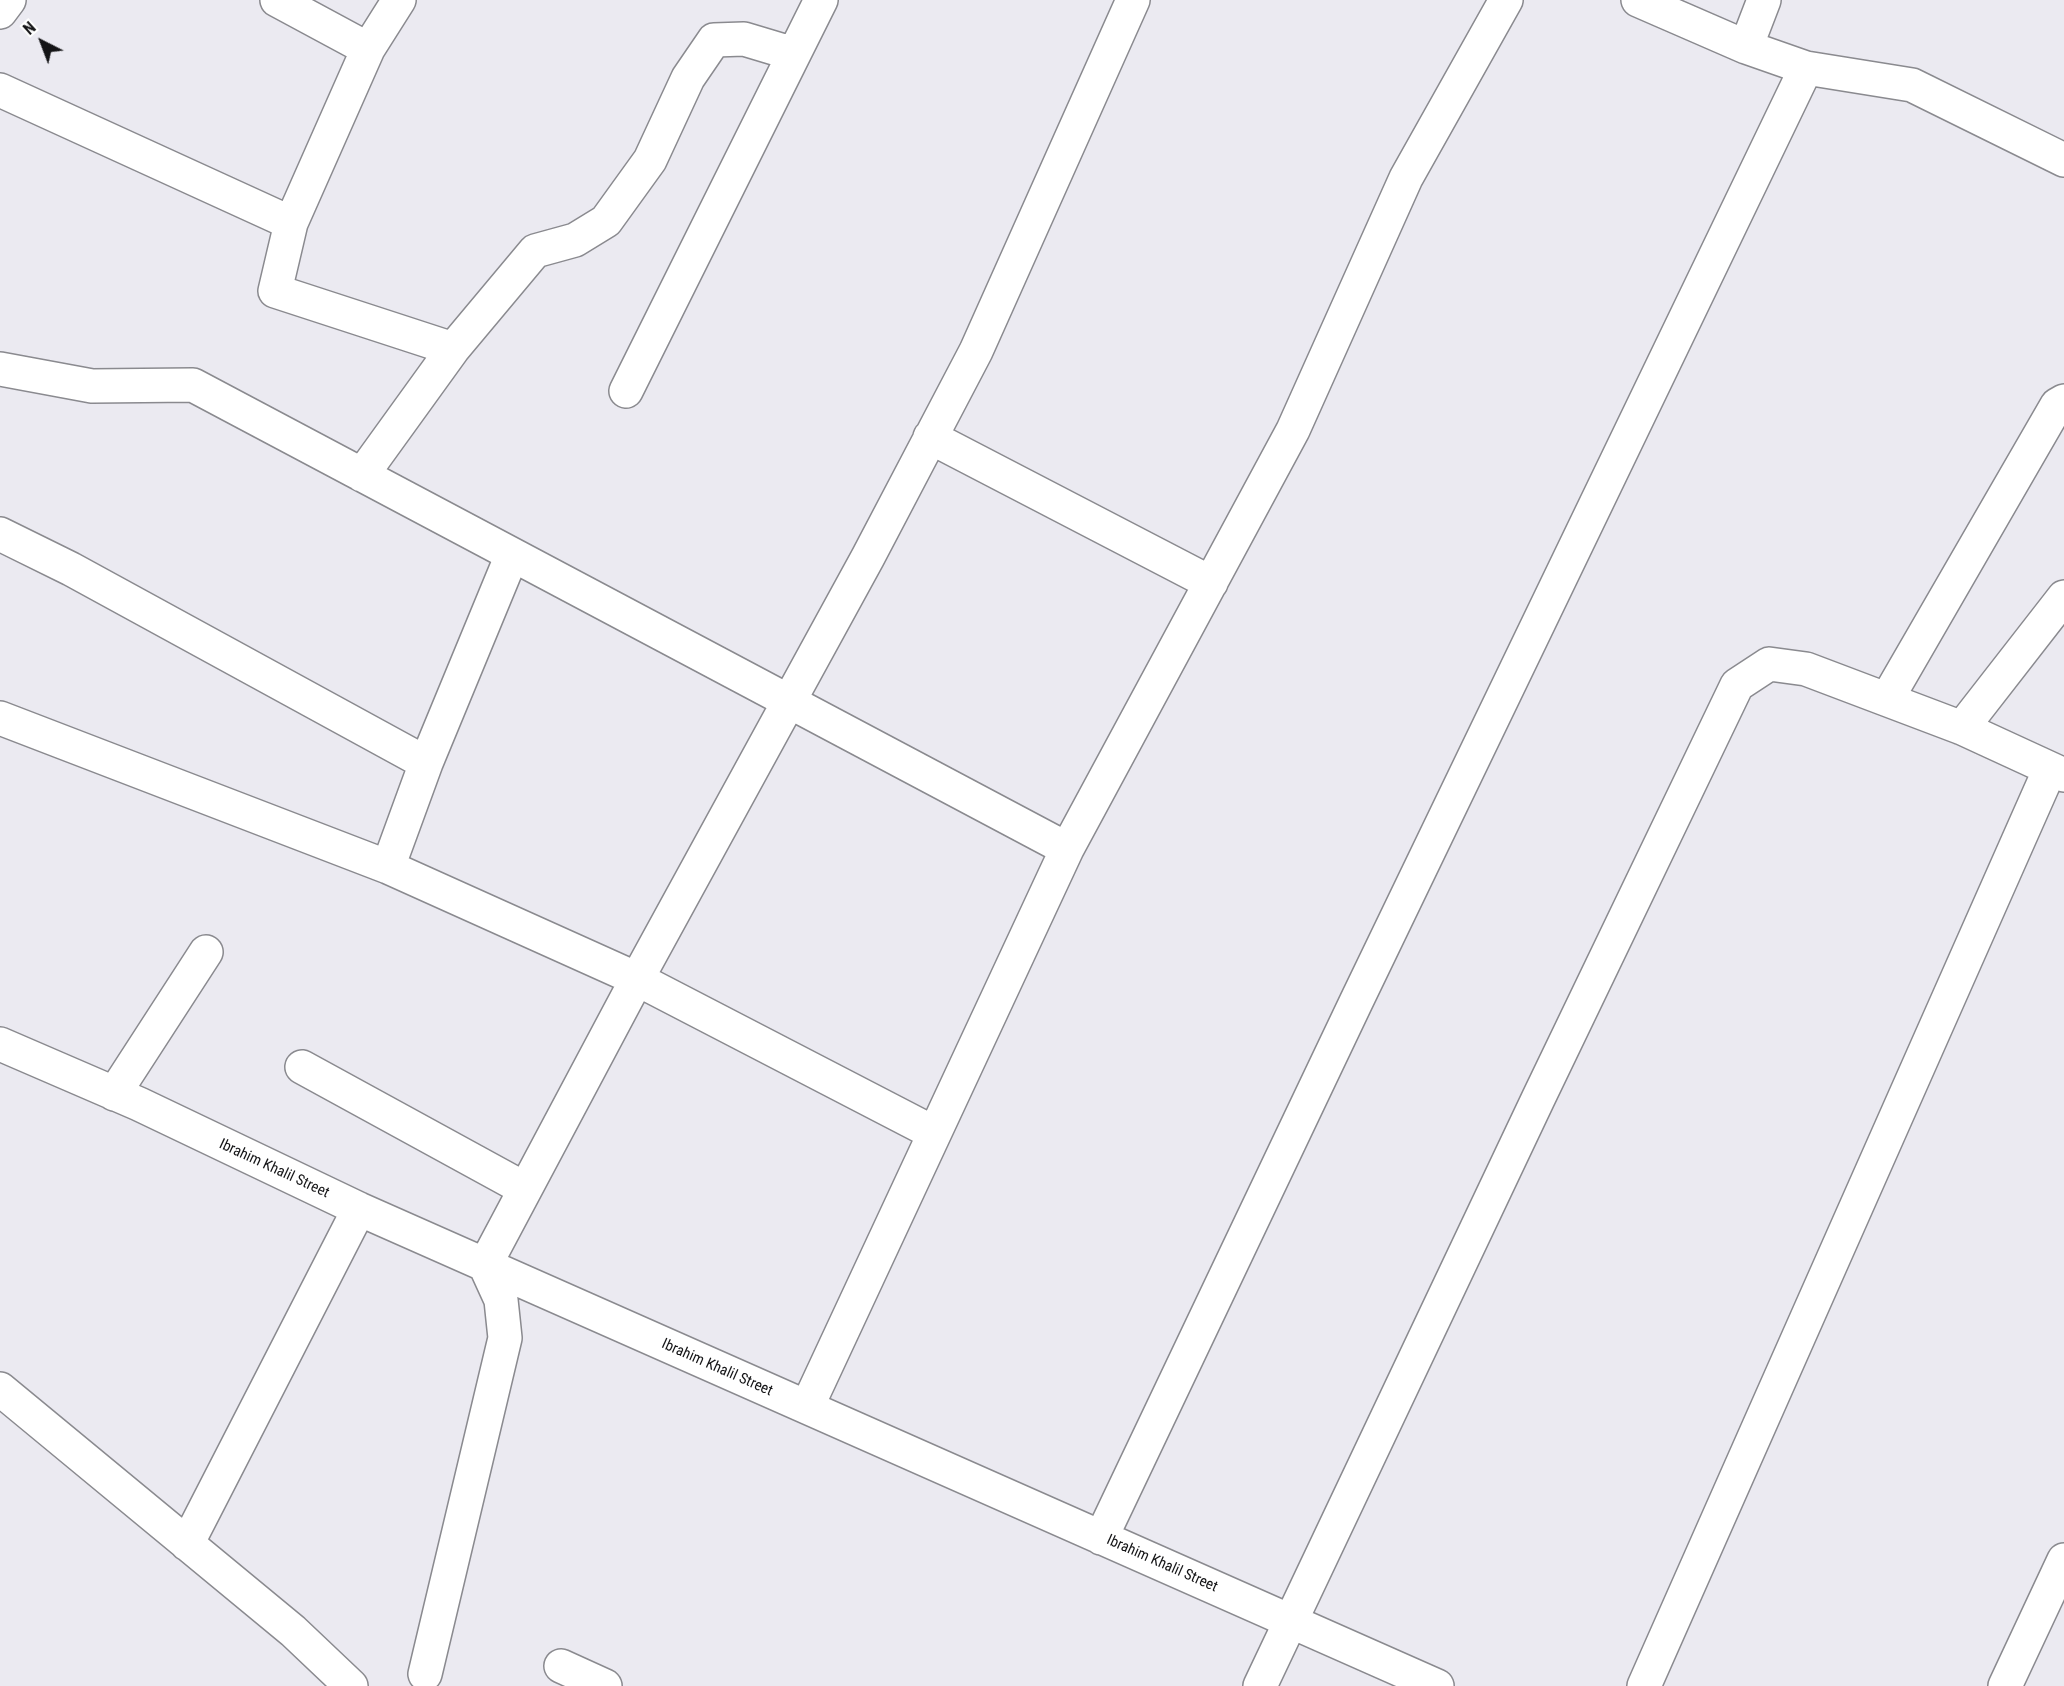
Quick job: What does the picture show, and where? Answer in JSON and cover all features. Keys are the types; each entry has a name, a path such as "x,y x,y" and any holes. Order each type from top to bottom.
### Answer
{"street":[{"path":"0,12 9,0"},
{"path":"277,0 368,49"},
{"path":"399,0 368,49 291,223 275,291 453,349"},
{"path":"626,391 821,0"},
{"path":"425,1674 505,1338 501,1300 485,1265 788,701 868,557 976,351 1133,0"},
{"path":"807,1407 1067,849 1293,430 1406,178 1506,0"},
{"path":"1638,0 1746,46 1806,68 1912,85 2064,160"},
{"path":"1746,46 1764,0"},
{"path":"363,475 453,349 535,251 574,240 606,221 650,160 688,78 714,40 744,39 794,54"},
{"path":"1101,1538 1356,1002 1806,68"},
{"path":"0,90 291,223"},
{"path":"0,369 92,386 193,385 1067,849"},
{"path":"1887,699 2057,405 2064,401"},
{"path":"930,437 1211,583"},
{"path":"0,534 70,569 426,763"},
{"path":"388,867 426,763 512,555"},
{"path":"1962,728 2064,597"},
{"path":"1260,1686 1737,685 1769,664 1806,669 1962,728 2057,772 1644,1686"},
{"path":"0,718 388,867 638,979 934,1133"},
{"path":"114,1094 206,952"},
{"name":"Ibrahim Khalil Street","path":"0,1044 114,1094 359,1209 1437,1686"},
{"path":"302,1067 525,1189"},
{"path":"187,1544 359,1209"},
{"path":"0,1389 293,1631 351,1686"},
{"path":"2005,1686 2064,1560"},
{"path":"561,1666 605,1686"}]}
